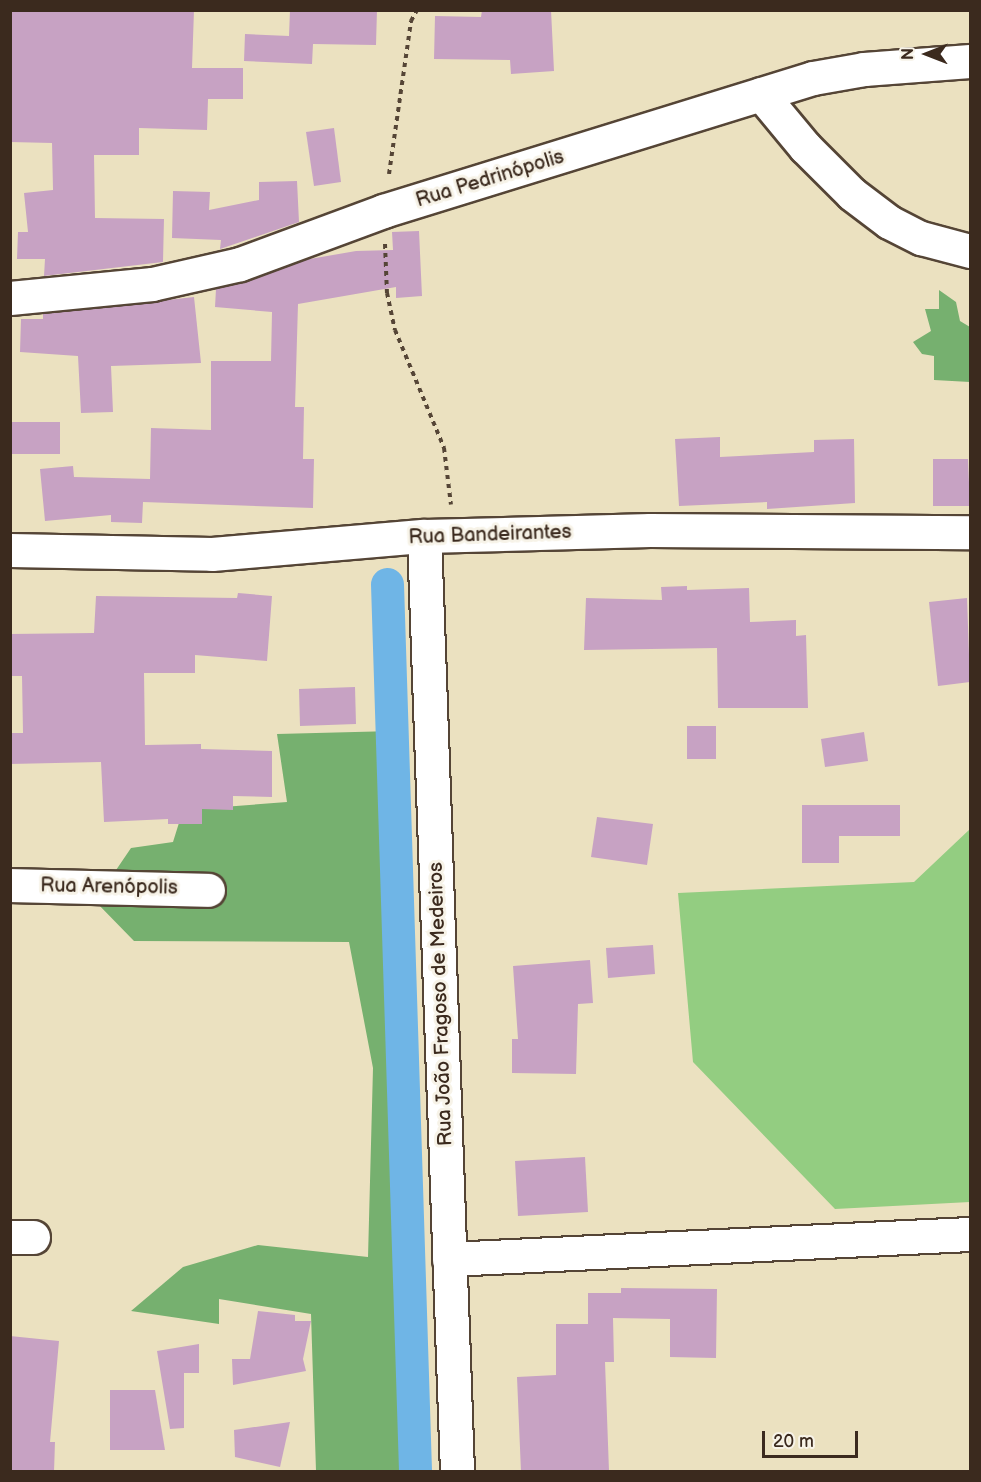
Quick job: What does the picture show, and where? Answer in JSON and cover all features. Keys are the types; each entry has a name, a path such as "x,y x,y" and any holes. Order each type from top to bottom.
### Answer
{"street":[{"name":"Rua Pedrinópolis","path":"10,298 152,284 240,264 383,211 813,78 864,69 970,61"},
{"path":"761,94 805,147 852,194 889,222 921,238 970,251"},
{"name":"Rua Bandeirantes","path":"10,550 212,554 438,535 650,530 970,532"},
{"name":"Rua João Fragoso de Medeiros","path":"438,535 449,1260 457,1472"},
{"name":"Rua Arenópolis","path":"10,885 208,890"},
{"path":"449,1260 970,1234"}],"path":[{"path":"417,10 411,21 383,211 387,293 393,320 404,357 444,448 450,486 438,535"}],"green space":[{"path":"939,290 956,302 960,321 970,327 970,382 934,380 934,356 922,354 913,342 931,331 925,309 939,309"},
{"path":"394,731 417,1471 316,1471 311,1314 219,1299 219,1324 131,1311 183,1267 258,1245 368,1257 373,1068 349,942 134,941 95,901 131,848 173,842 183,810 287,802 277,734"},
{"path":"970,829 970,1202 835,1209 693,1062 678,893 914,882"}],"building":[{"path":"10,10 194,10 192,68 243,68 243,99 208,99 207,130 139,128 139,155 94,155 95,218 164,219 163,262 44,276 45,259 17,259 18,232 28,232 24,193 53,190 52,143 10,142"},
{"path":"290,10 377,10 376,45 313,44 312,64 244,61 245,34 289,36"},
{"path":"482,10 551,10 554,71 511,74 510,60 434,59 435,16 481,17"},
{"path":"334,128 341,182 314,186 306,132"},
{"path":"297,181 299,222 220,249 221,240 172,238 173,191 210,192 209,210 259,200 259,182"},
{"path":"419,231 422,296 396,298 396,287 298,304 295,407 304,407 303,459 314,459 313,508 143,502 142,523 111,522 111,515 45,521 40,469 73,466 74,477 150,479 151,428 211,430 211,361 271,361 272,312 215,307 216,289 304,260 356,251 393,250 392,232"},
{"path":"194,297 201,363 111,366 113,412 81,413 78,356 20,352 21,319 43,319 43,314"},
{"path":"11,422 60,422 60,454 11,454"},
{"path":"720,437 720,457 814,452 814,440 854,439 855,503 767,509 767,502 679,506 675,439"},
{"path":"933,459 968,459 970,506 933,506"},
{"path":"687,586 687,590 749,588 750,622 796,620 796,636 806,635 808,708 718,708 717,648 584,650 586,598 662,600 661,587"},
{"path":"238,593 272,596 267,661 195,655 195,673 144,673 145,745 201,744 201,749 272,751 272,797 233,796 233,810 202,809 202,824 168,824 168,819 104,822 101,762 10,764 10,733 23,733 22,676 10,676 10,634 94,633 96,596 237,598"},
{"path":"967,598 970,682 938,686 929,602"},
{"path":"355,687 356,724 300,726 299,689"},
{"path":"687,726 716,726 716,759 687,759"},
{"path":"864,732 868,761 825,767 821,739"},
{"path":"802,805 900,805 900,836 839,836 839,863 802,863"},
{"path":"597,817 653,824 647,865 591,857"},
{"path":"653,945 655,974 608,978 606,948"},
{"path":"590,960 593,1003 578,1004 576,1074 512,1073 512,1039 518,1039 513,966"},
{"path":"585,1157 588,1212 518,1216 515,1161"},
{"path":"621,1288 717,1289 716,1358 670,1357 670,1319 613,1318 614,1362 605,1362 609,1471 521,1472 517,1377 556,1375 556,1324 588,1324 588,1293 621,1293"},
{"path":"258,1311 295,1315 295,1321 311,1321 303,1359 306,1371 233,1385 232,1359 250,1359"},
{"path":"10,1336 59,1341 50,1442 55,1442 54,1472 10,1472"},
{"path":"199,1344 199,1373 184,1373 184,1428 170,1429 157,1351"},
{"path":"110,1390 155,1390 165,1450 110,1450"},
{"path":"290,1422 280,1467 235,1457 234,1430"}],"waterway":[{"path":"387,584 415,1472"}]}
